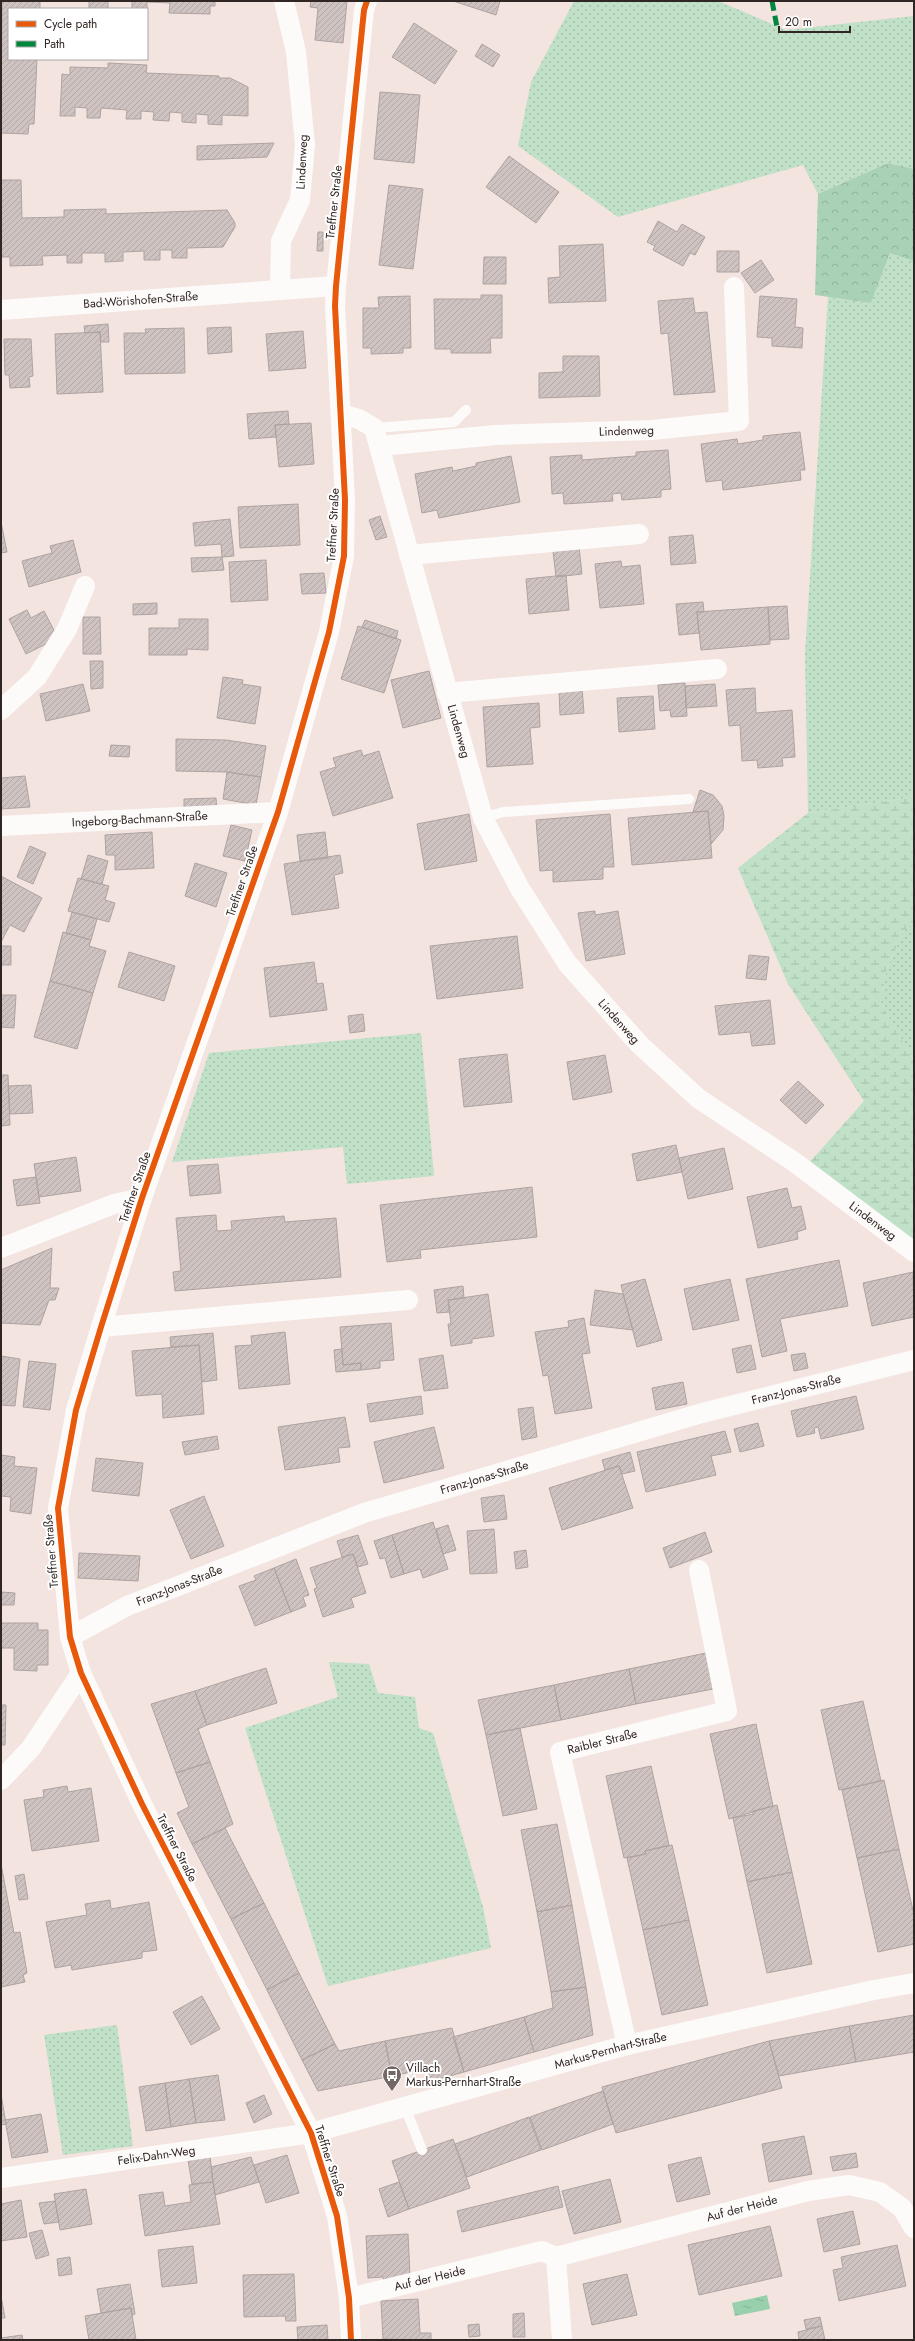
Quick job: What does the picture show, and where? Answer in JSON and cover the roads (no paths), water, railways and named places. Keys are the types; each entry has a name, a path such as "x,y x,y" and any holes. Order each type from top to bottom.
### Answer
{"street":[{"name":"Lindenweg","path":"280,290 281,241 300,200 305,145 296,52 284,1"},
{"name":"Treffner Straße","path":"351,2340 349,2298 337,2216 311,2133 142,1804 80,1674 70,1637 58,1508 76,1410 101,1326 142,1198 278,812 329,632 344,556 346,484 335,306 336,286 365,4"},
{"path":"280,290 336,286"},
{"name":"Lindenweg","path":"734,287 739,421 652,430 377,437 483,818 519,887 567,963 639,1044 699,1099 793,1160 914,1252"},
{"name":"Bad-Wörishofen-Straße","path":"1,310 280,290"},
{"path":"342,414 359,419 377,437"},
{"path":"409,555 639,534"},
{"path":"1,710 37,677 67,629 85,586"},
{"name":"Lindenweg","path":"447,693 717,669"},
{"name":"Ingeborg-Bachmann-Straße","path":"1,826 278,812"},
{"path":"1,1248 114,1204 142,1198"},
{"path":"101,1326 408,1300"},
{"name":"Franz-Jonas-Straße","path":"70,1637 127,1606 364,1513 702,1413 914,1360"},
{"name":"Raibler Straße","path":"627,2045 560,1752 727,1711 699,1570"},
{"path":"1,1780 31,1748 80,1674"},
{"name":"Markus-Pernhart-Straße","path":"311,2133 627,2045 874,1990 914,1983"},
{"name":"Felix-Dahn-Weg","path":"1,2178 311,2133"},
{"name":"Auf der Heide","path":"349,2298 542,2251 556,2257 808,2191 849,2185 880,2192 902,2208 914,2228"},
{"path":"556,2257 562,2340"}],"lane":[{"path":"377,437 454,422 466,410"},
{"path":"483,818 503,812 689,799"},
{"path":"405,2107 422,2150"}],"water":[{"path":"767,2295 770,2309 735,2316 732,2303"}],"place":[{"name":"Villach Markus-Pernhart-Straße","path":"392,2092"}]}
